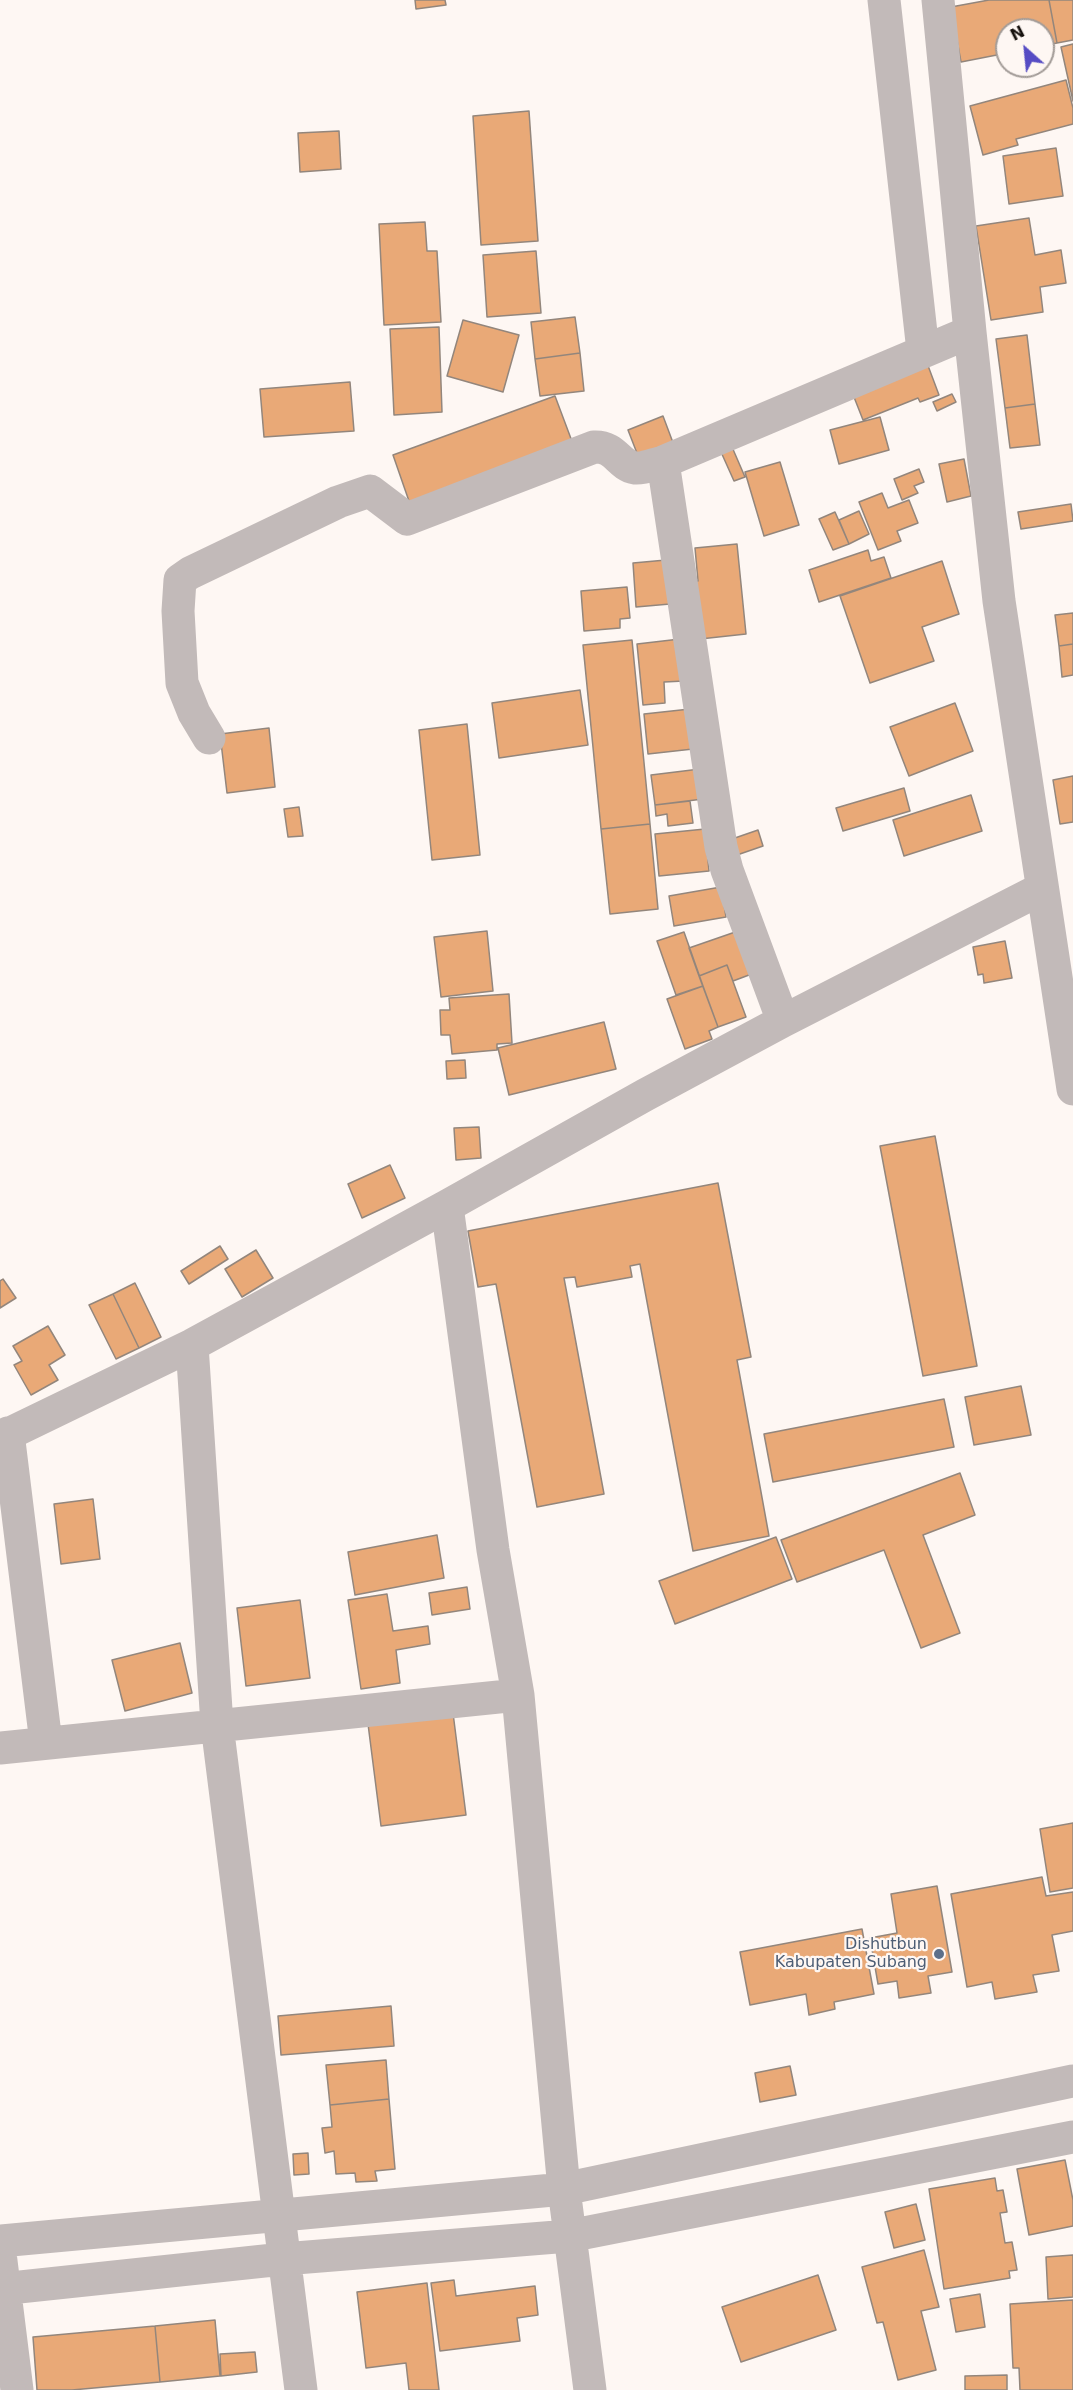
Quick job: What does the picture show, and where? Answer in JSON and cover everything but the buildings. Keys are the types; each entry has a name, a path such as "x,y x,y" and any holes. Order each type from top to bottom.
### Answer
{"street":[{"path":"884,0 923,351"},
{"path":"938,0 999,601 1073,1089"},
{"path":"209,738 194,713 182,682 180,580 190,573 338,502 370,491 407,519 594,447 609,449 629,466 636,468 663,462 970,332"},
{"path":"663,462 721,847 727,870 783,1021"},
{"path":"46,1743 4,1436 192,1345 645,1095 783,1021 1041,889"},
{"path":"447,1206 493,1550 518,1695 564,2189 590,2390"},
{"path":"192,1345 217,1725 301,2390"},
{"path":"0,1748 518,1695"},
{"path":"0,2241 564,2189 1073,2081"},
{"path":"2,2289 283,2259 569,2236 1073,2137"},
{"path":"0,2253 2,2289 17,2390"}],"place":[{"name":"Dishutbun Kabupaten Subang","path":"939,1954"}]}
